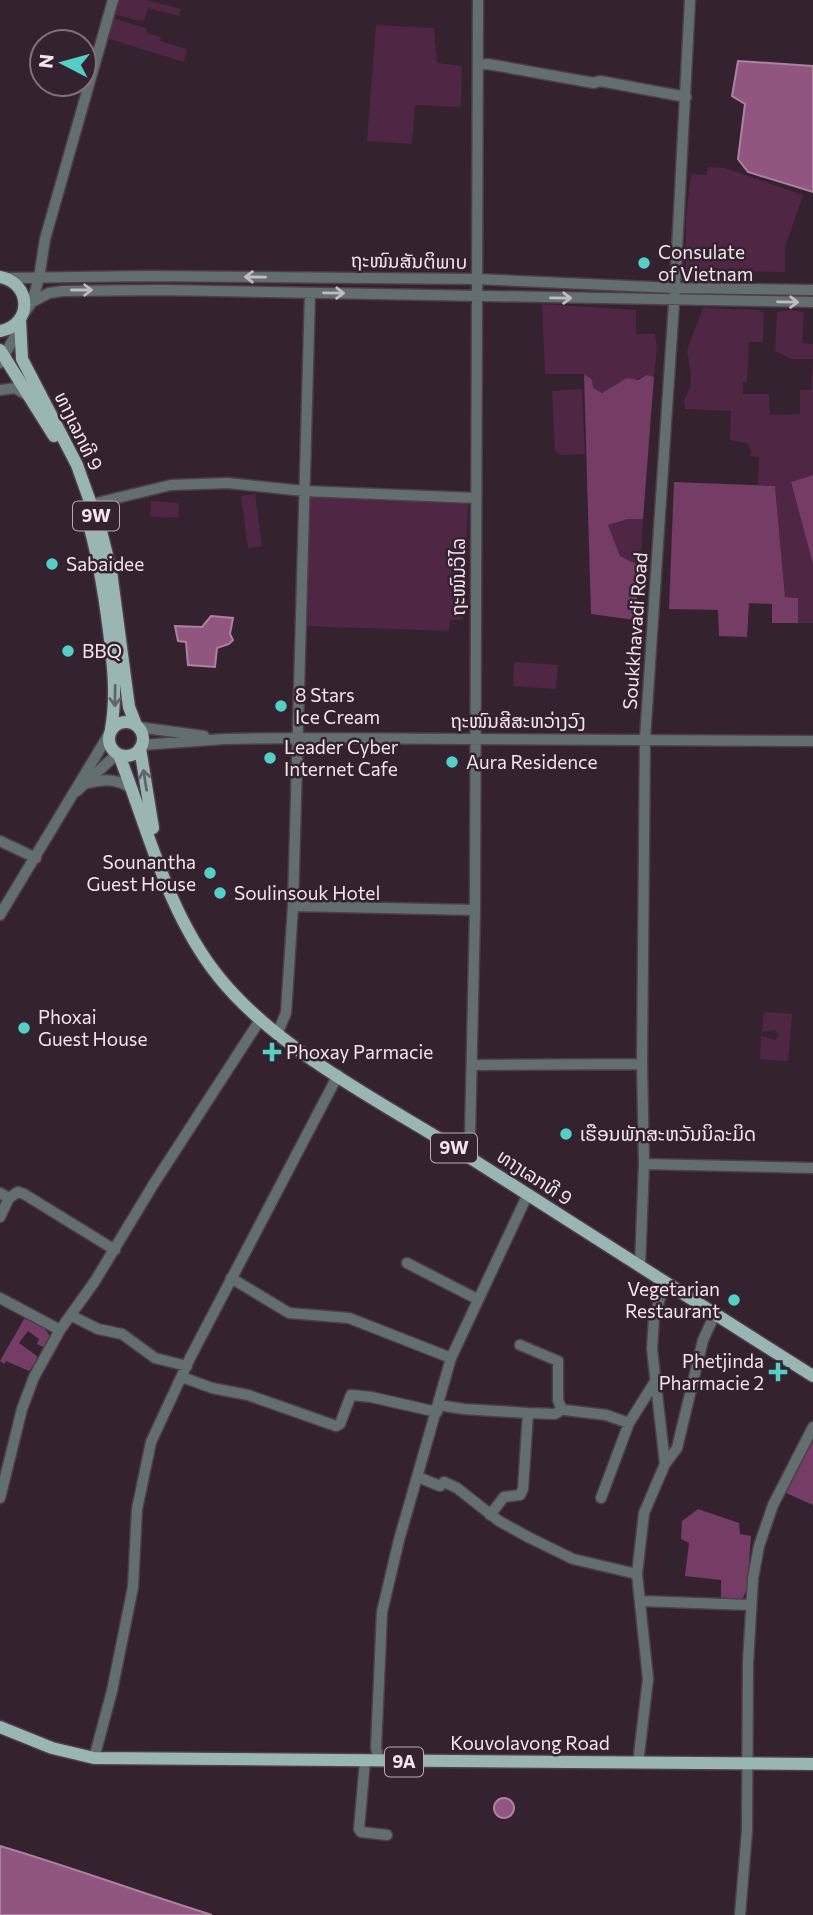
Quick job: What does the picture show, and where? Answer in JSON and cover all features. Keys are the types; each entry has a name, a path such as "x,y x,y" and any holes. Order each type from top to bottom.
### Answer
{"main road":[{"name":"ທາງເລກທີ 9","path":"2,277 12,281 22,292 25,306 21,321 22,359 92,504 111,571 129,707 137,726"},
{"path":"0,331 21,321"},
{"name":"ທາງເລກທີ 9","path":"1,357 55,430 85,507 102,573 115,687 110,732"},
{"path":"120,722 137,726 142,736 141,747 133,755 118,754 110,745 110,732 120,722"},
{"name":"ທາງເລກທີ 9","path":"141,747 158,860"},
{"name":"ທາງເລກທີ 9","path":"118,754 174,905 196,945 218,975 260,1020 338,1075 813,1376"},
{"name":"Kouvolavong Road","path":"0,1727 52,1748 94,1758 813,1764"}],"street":[{"path":"1,357 32,302 39,278 44,239 113,0"},
{"name":"ຖະໜົນວິໄລ","path":"463,1154 470,1136 475,910 478,0"},
{"name":"Soukkhavadi Road","path":"640,1265 645,739 675,288 690,0"},
{"path":"479,65 488,64 594,83 600,81 686,97"},
{"name":"ຖະໜົນສັນຕິພາບ","path":"2,277 477,279 675,288 813,290"},
{"name":"ຖະໜົນສັນຕິພາບ","path":"32,302 49,293 64,290 813,302"},
{"path":"277,1034 286,1013 293,906 310,293"},
{"path":"0,390 15,388 32,398"},
{"path":"92,504 171,485 228,483 304,491 475,498"},
{"path":"137,726 224,739"},
{"path":"0,915 110,732"},
{"name":"ຖະໜົນສີສະຫວ່າງວົງ","path":"224,739 476,737 813,741"},
{"path":"141,747 224,739"},
{"path":"75,793 118,754"},
{"path":"87,783 113,780 122,782 133,790"},
{"path":"0,841 36,858"},
{"path":"293,906 475,910"},
{"path":"0,1497 26,1392 60,1330 72,1316 260,1020"},
{"path":"472,1065 642,1064"},
{"path":"94,1758 112,1691 132,1587 137,1509 151,1442 231,1278 272,1205 338,1075"},
{"path":"643,1164 813,1168"},
{"path":"0,1217 4,1195 18,1192 114,1250"},
{"path":"379,1761 376,1748 382,1612 391,1570 451,1358 527,1196"},
{"path":"407,1263 477,1299"},
{"path":"231,1278 289,1313 349,1318 451,1358"},
{"path":"665,1282 654,1318 652,1349 665,1464"},
{"path":"0,1298 60,1330"},
{"path":"638,1763 648,1679 637,1574 644,1513 665,1464 677,1448 703,1340 715,1314"},
{"path":"72,1316 98,1329 122,1334 155,1358 187,1366"},
{"path":"520,1345 558,1361 558,1400 563,1409"},
{"path":"182,1377 212,1388 248,1395 336,1426 340,1424 351,1395 438,1408 555,1414 563,1409 606,1415 629,1423"},
{"path":"601,1498 629,1423 656,1380"},
{"path":"490,1515 503,1497 520,1495 523,1489 528,1413"},
{"path":"740,1915 747,1831 753,1578 765,1524 785,1477 813,1427"},
{"path":"418,1477 440,1486 444,1482 457,1488 490,1515 573,1559 637,1574"},
{"path":"641,1601 751,1605"},
{"path":"365,1761 359,1829 361,1832 387,1835"}],"shaded area":[{"path":"117,0 146,0 181,9 179,16 148,8 144,20 140,21 113,14"},
{"path":"112,18 146,28 147,33 161,37 160,41 187,49 184,62 106,38"},
{"path":"376,25 434,28 437,63 462,66 461,107 415,105 412,144 367,141"},
{"path":"738,61 813,66 813,192 748,172 738,159 745,104 732,96"},
{"path":"708,167 725,168 803,195 785,247 785,272 686,271 686,217 691,174 707,175"},
{"path":"542,304 636,310 636,334 655,334 657,348 654,377 647,375 623,381 602,393 593,388 584,374 545,374"},
{"path":"703,308 760,310 764,313 763,342 749,342 747,382 743,382 743,394 769,394 770,415 800,414 800,390 811,390 813,359 813,475 791,482 813,564 813,623 798,623 798,598 785,597 775,486 758,485 759,457 750,456 747,443 730,440 731,411 685,409 684,400 690,388 691,376 687,350"},
{"path":"777,312 804,312 802,343 813,344 813,359 791,359 775,351"},
{"path":"584,374 592,380 593,388 602,393 627,378 638,380 647,375 654,377 643,519 628,519 608,525 620,556 640,566 635,620 591,614"},
{"path":"582,389 585,454 560,455 555,450 552,391"},
{"path":"813,475 813,564 791,482"},
{"path":"674,482 775,486 785,597 798,598 798,623 772,623 772,604 749,603 747,637 719,636 718,610 669,609"},
{"path":"255,494 262,546 248,548 241,496"},
{"path":"308,497 468,504 463,620 450,620 449,631 303,626"},
{"path":"151,501 179,503 178,518 150,516"},
{"path":"628,519 643,519 640,566 620,556 608,525"},
{"path":"211,616 233,618 230,634 233,640 217,648 215,667 188,665 186,642 178,641 175,626 202,627"},
{"path":"514,662 558,665 556,689 513,686"},
{"path":"764,1012 792,1014 788,1061 760,1059 761,1036 775,1040 779,1035 775,1030 762,1032"},
{"path":"24,1319 40,1325 50,1337 45,1348 37,1344 39,1339 28,1331 19,1343 37,1356 29,1371 0,1361"},
{"path":"813,1437 813,1505 786,1493"},
{"path":"698,1509 739,1523 740,1534 751,1536 747,1589 741,1602 721,1602 721,1580 685,1576 689,1543 681,1539 682,1521"},
{"path":"504,1798 511,1801 514,1808 511,1815 504,1818 497,1815 494,1808 497,1801"},
{"path":"0,1846 53,1863 212,1915 0,1915"}],"place":[{"name":"Consulate of Vietnam","path":"644,263"},
{"name":"Sabaidee","path":"52,564"},
{"name":"BBQ","path":"68,651"},
{"name":"8 Stars Ice Cream","path":"281,706"},
{"name":"Leader Cyber Internet Cafe","path":"270,758"},
{"name":"Aura Residence","path":"452,762"},
{"name":"Sounantha Guest House","path":"210,873"},
{"name":"Soulinsouk Hotel","path":"220,893"},
{"name":"Phoxai Guest House","path":"24,1028"},
{"name":"Phoxay Parmacie","path":"272,1052"},
{"name":"ເຮືອນພັກສະຫວັນນິລະມິດ","path":"566,1134"},
{"name":"Vegetarian Restaurant","path":"734,1300"},
{"name":"Phetjinda Pharmacie 2","path":"778,1372"}]}
